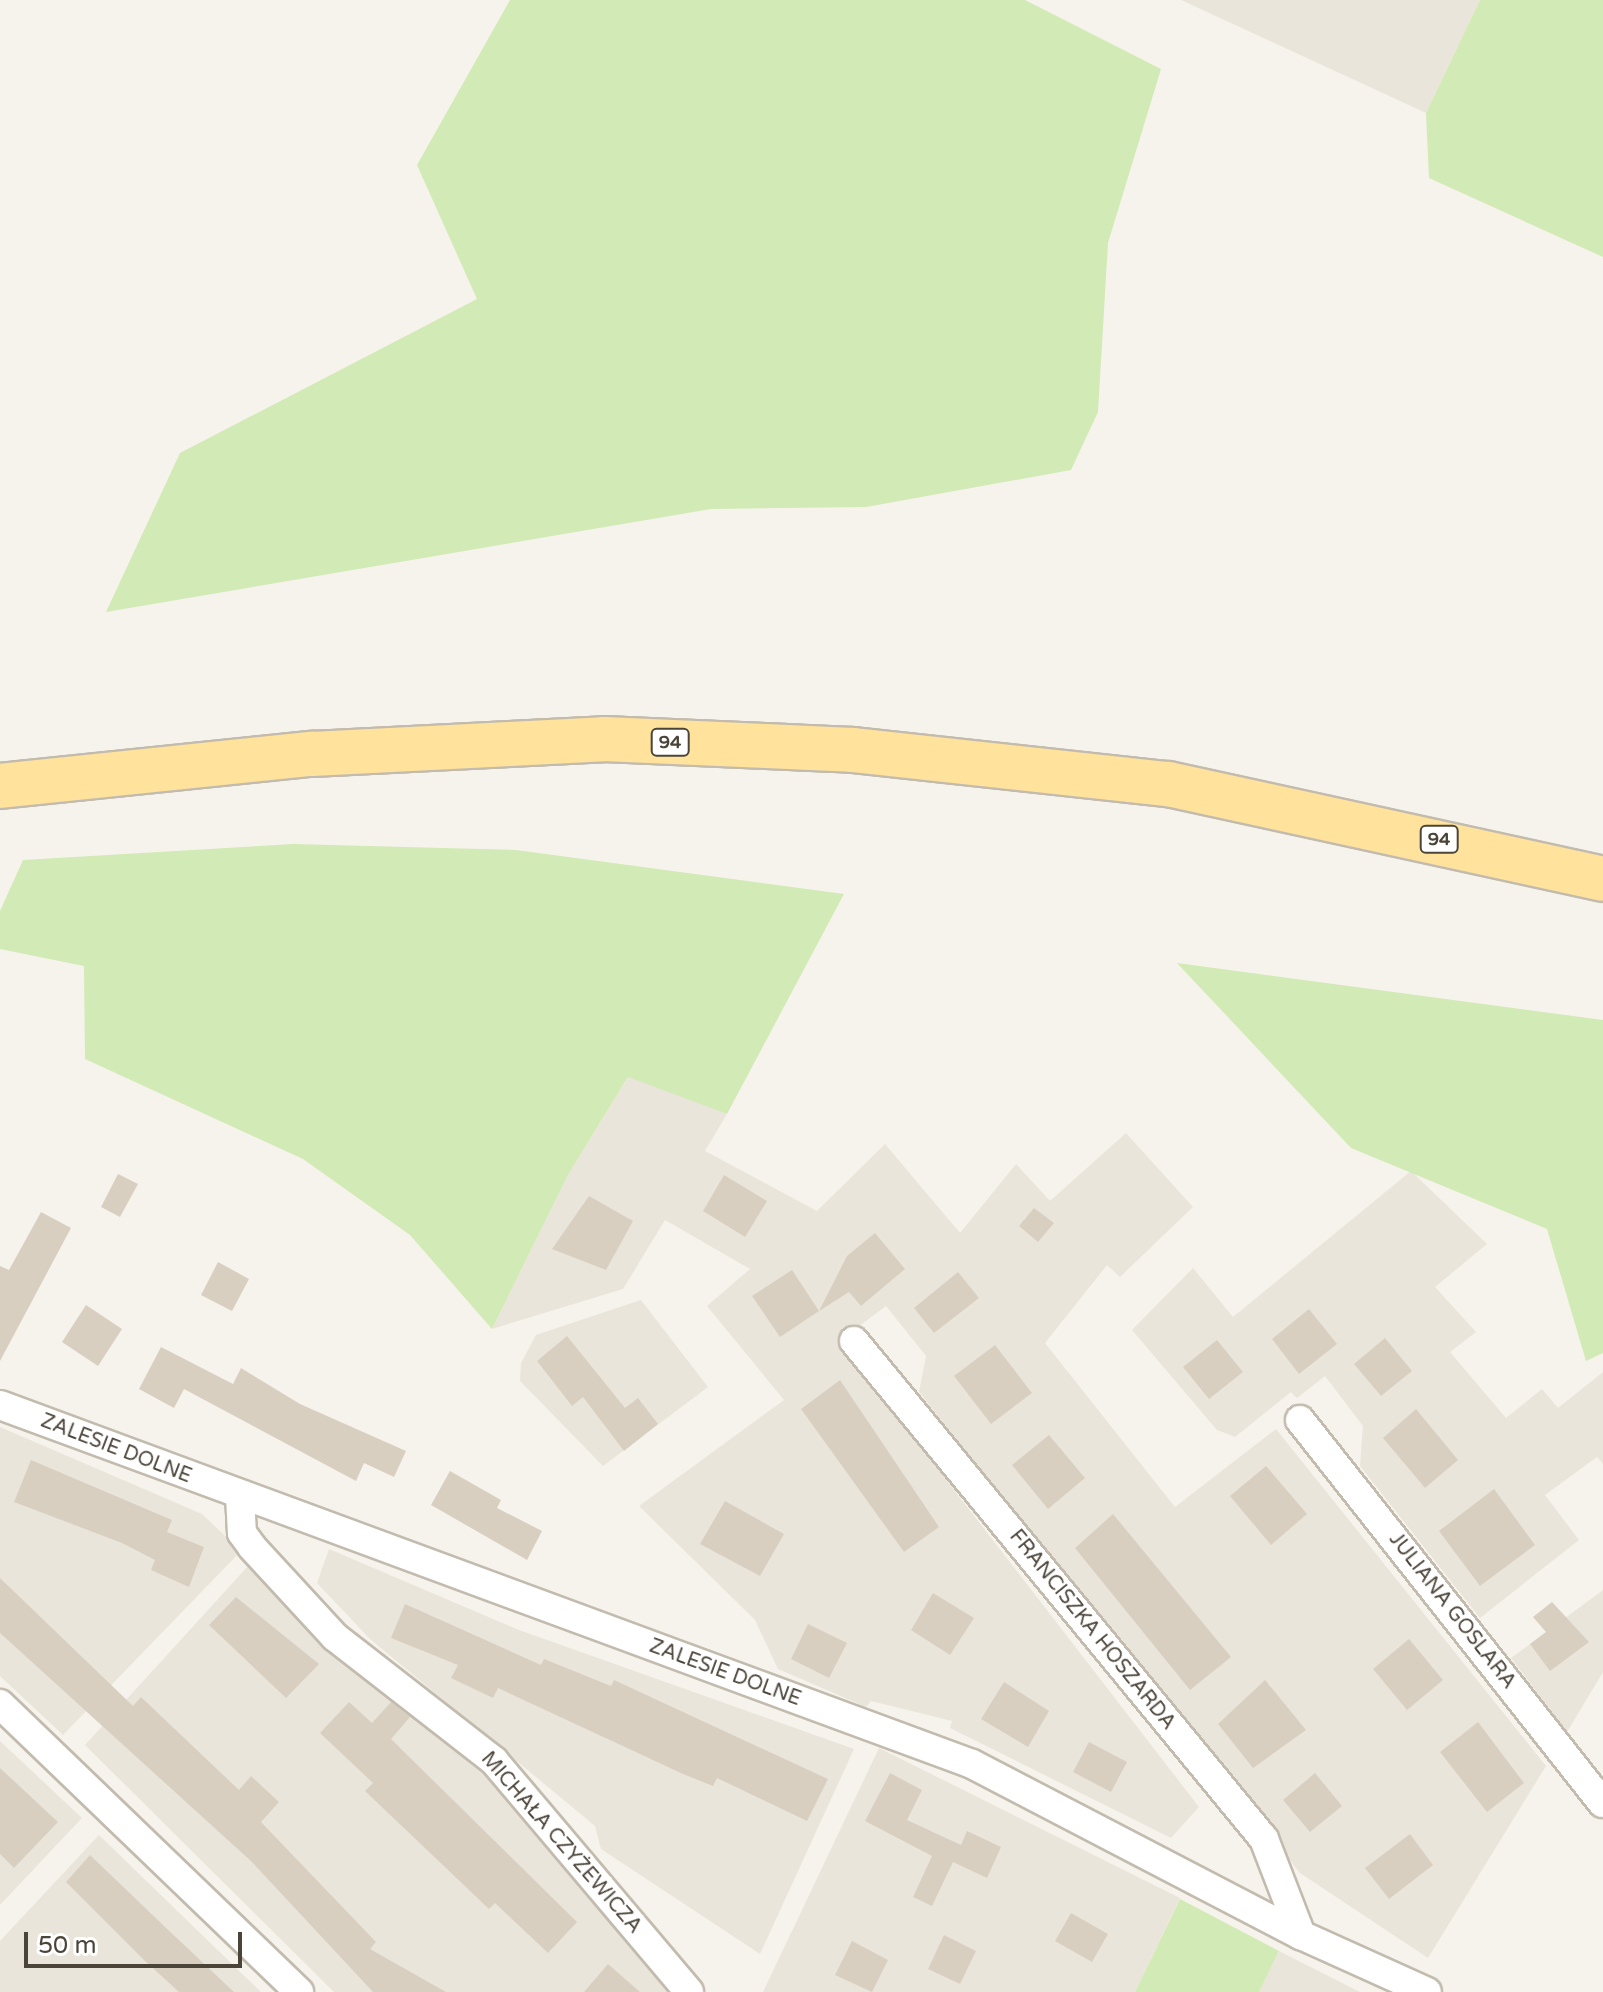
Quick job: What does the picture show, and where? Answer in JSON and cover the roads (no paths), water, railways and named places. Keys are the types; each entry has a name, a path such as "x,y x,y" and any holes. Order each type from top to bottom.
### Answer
{"main road":[{"name":"94","path":"0,786 312,754 604,739 837,749 1168,784 1540,862 1603,879"},
{"path":"1540,862 1603,867"}],"street":[{"name":"FRANCISZKA HOSZARDA","path":"854,1341 1264,1839 1301,1935"},
{"name":"ZALESIE DOLNE","path":"0,1405 972,1764 1301,1935 1427,1992"},
{"name":"JULIANA GOSLARA","path":"1300,1420 1603,1803"},
{"name":"MICHAŁA CZYŻEWICZA","path":"240,1496 242,1533 252,1547 335,1637 494,1761 689,1992"},
{"path":"0,1704 299,1992"}]}
